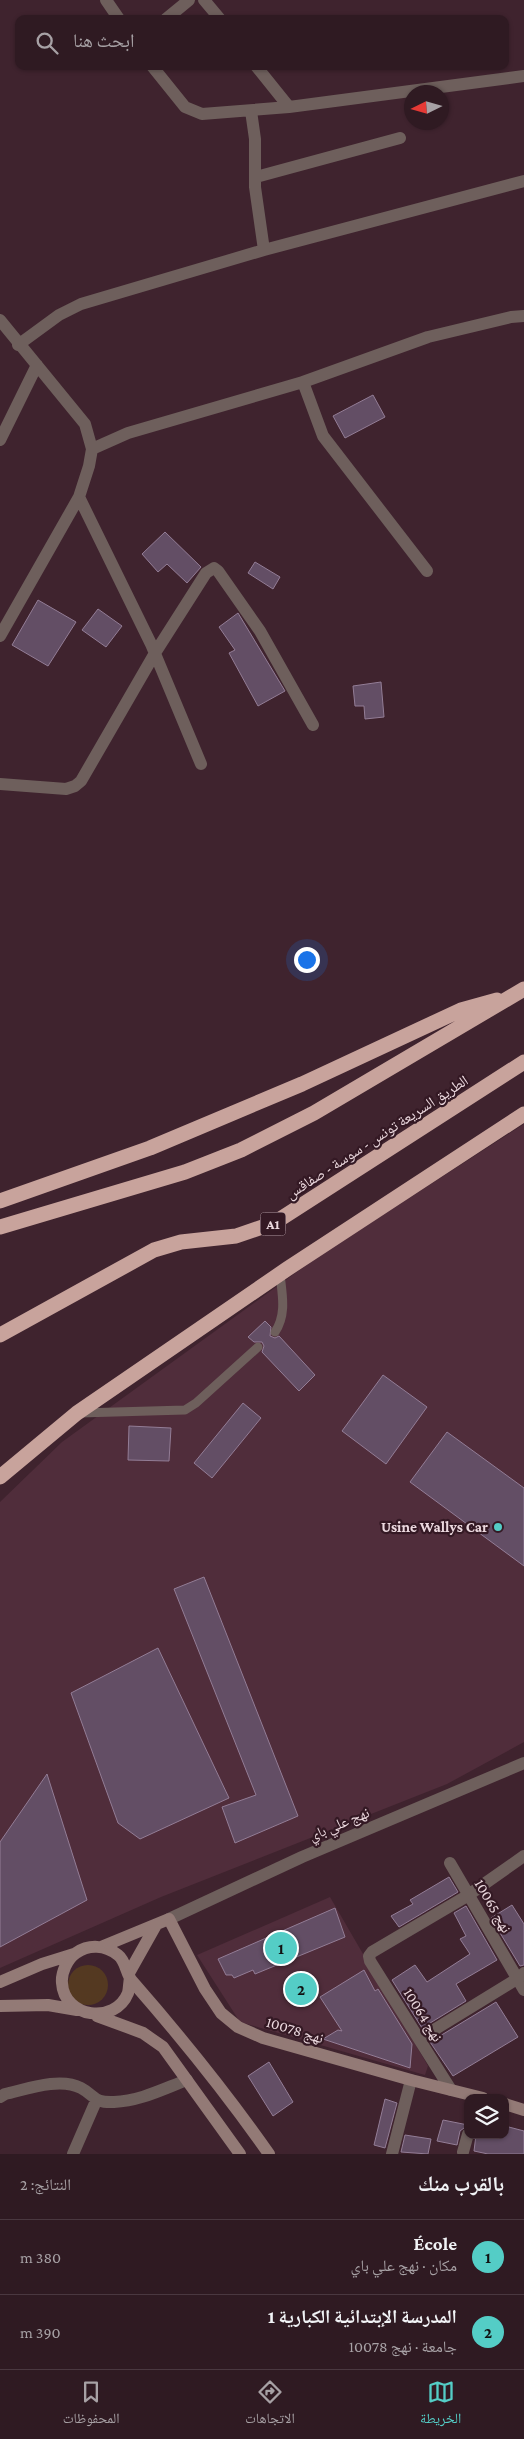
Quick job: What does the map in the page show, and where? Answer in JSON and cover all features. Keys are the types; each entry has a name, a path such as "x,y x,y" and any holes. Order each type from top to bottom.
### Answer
{"highway":[{"path":"0,1227 185,1172 242,1150 314,1113 524,989"},
{"path":"0,1201 125,1157 226,1117 460,1010 509,998"},
{"name":"الطريق السريعة تونس - سوسة - صفاقس","path":"0,1335 154,1250 181,1242 236,1236 274,1223 524,1062"},
{"path":"0,1477 77,1413 280,1274 524,1114"}],"main road":[{"path":"0,1982 87,1948 101,1947 169,1919"},
{"name":"نهج 10078","path":"169,1919 205,1989 221,2013 238,2027 263,2038 467,2094"},
{"path":"92,2015 107,2013 120,2005 128,1993 129,1975 156,1925"},
{"path":"101,1947 119,1956 129,1975 223,2089 270,2154"},
{"path":"74,1954 64,1967 62,1983 66,1999 78,2010"},
{"path":"0,2006 48,2005 78,2010 143,2033 163,2047 240,2154"},
{"path":"509,2105 524,2110"}],"street":[{"path":"106,0 115,15"},
{"path":"171,15 189,0"},
{"path":"204,0 217,15"},
{"path":"155,70 185,107 202,114 289,107 524,76"},
{"path":"259,70 289,107"},
{"path":"251,111 255,139 255,187 264,250"},
{"path":"256,177 400,138"},
{"path":"18,345 60,315 81,304 264,250 524,181"},
{"path":"92,449 140,429 302,382 428,337 511,316 524,316"},
{"path":"0,320 5,336 18,345 37,365 85,424 92,449 89,466 79,497 0,636"},
{"path":"0,440 37,365"},
{"path":"302,382 323,436 426,571"},
{"path":"79,497 155,653 201,764"},
{"path":"0,784 66,789 75,786 81,780 155,653 206,573 214,568 260,631 313,725"},
{"name":"نهج علي باي","path":"169,1919 302,1857 524,1763"},
{"path":"467,1896 524,1856"},
{"name":"نهج 10065","path":"450,1863 467,1896 521,1976 524,1990"},
{"name":"نهج 10064","path":"451,2090 370,1961 369,1956 372,1952 467,1896"},
{"path":"419,2039 521,1976"},
{"path":"0,2097 6,2094 58,2084 80,2088 96,2100 114,2102 142,2098 187,2080"},
{"path":"392,2154 411,2080"},
{"path":"73,2154 96,2100"},
{"path":"465,2153 467,2139"}],"lane":[{"path":"275,1332 280,1325 283,1309 280,1274"},
{"path":"77,1413 184,1410 196,1403 258,1347"}],"shaded area":[{"path":"524,1124 524,1742 447,1784 161,1897 0,1968 0,1502 62,1442 316,1258"},
{"path":"330,1897 428,2066 425,2075 240,2022 197,1955"},
{"path":"84,1965 92,1965 99,1968 105,1974 108,1985 105,1996 99,2002 92,2005 84,2005 77,2002 71,1996 68,1989 68,1981 71,1974 77,1968"}],"building":[{"path":"373,395 385,417 345,438 333,416"},
{"path":"165,532 201,567 187,583 167,564 158,572 142,554"},
{"path":"255,562 280,577 273,589 248,573"},
{"path":"38,600 76,622 48,666 12,645"},
{"path":"98,609 122,626 106,647 82,630"},
{"path":"238,613 285,691 258,706 229,653 235,650 219,627"},
{"path":"381,682 384,717 365,719 364,706 355,706 353,686"},
{"path":"265,1321 271,1327 270,1336 275,1338 279,1336 315,1375 299,1391 262,1352 264,1346 262,1342 254,1342 248,1337"},
{"path":"383,1375 427,1407 386,1464 342,1431"},
{"path":"243,1403 261,1418 212,1478 194,1463"},
{"path":"129,1426 171,1428 169,1461 128,1460"},
{"name":"Usine Wallys Car","path":"447,1432 524,1488 524,1566 410,1482"},
{"path":"204,1577 298,1816 235,1843 222,1807 256,1795 174,1589"},
{"path":"158,1648 229,1798 140,1839 118,1823 71,1693"},
{"path":"47,1774 87,1900 0,1947 0,1842"},
{"path":"449,1877 458,1892 399,1927 391,1916 413,1904 410,1900"},
{"path":"512,1905 524,1924 524,1965 520,1966 491,1918"},
{"path":"466,1906 497,1960 456,1984 466,2001 422,2028 392,1980 415,1965 427,1982 470,1954 460,1939 466,1936 454,1913"},
{"path":"335,1908 345,1937 255,1974 253,1970 234,1978 232,1975 226,1975 218,1959"},
{"path":"364,1970 375,1991 378,1989 412,2044 410,2068 323,2039 338,2030 342,2031 320,1997"},
{"path":"496,2002 518,2037 453,2076 430,2042"},
{"path":"269,2062 293,2102 273,2116 248,2076"},
{"path":"385,2099 397,2103 385,2148 374,2145"},
{"path":"443,2120 464,2124 464,2128 460,2131 457,2145 437,2141"},
{"path":"509,2127 524,2131 524,2154 488,2154 474,2151 476,2139 509,2139"},
{"path":"405,2135 431,2139 428,2154 401,2152"}],"place":[{"name":"Usine Wallys Car","path":"498,1527"},
{"name":"École","path":"281,1948"},
{"name":"المدرسة الإبتدائية الكبارية 1","path":"301,1989"}]}
